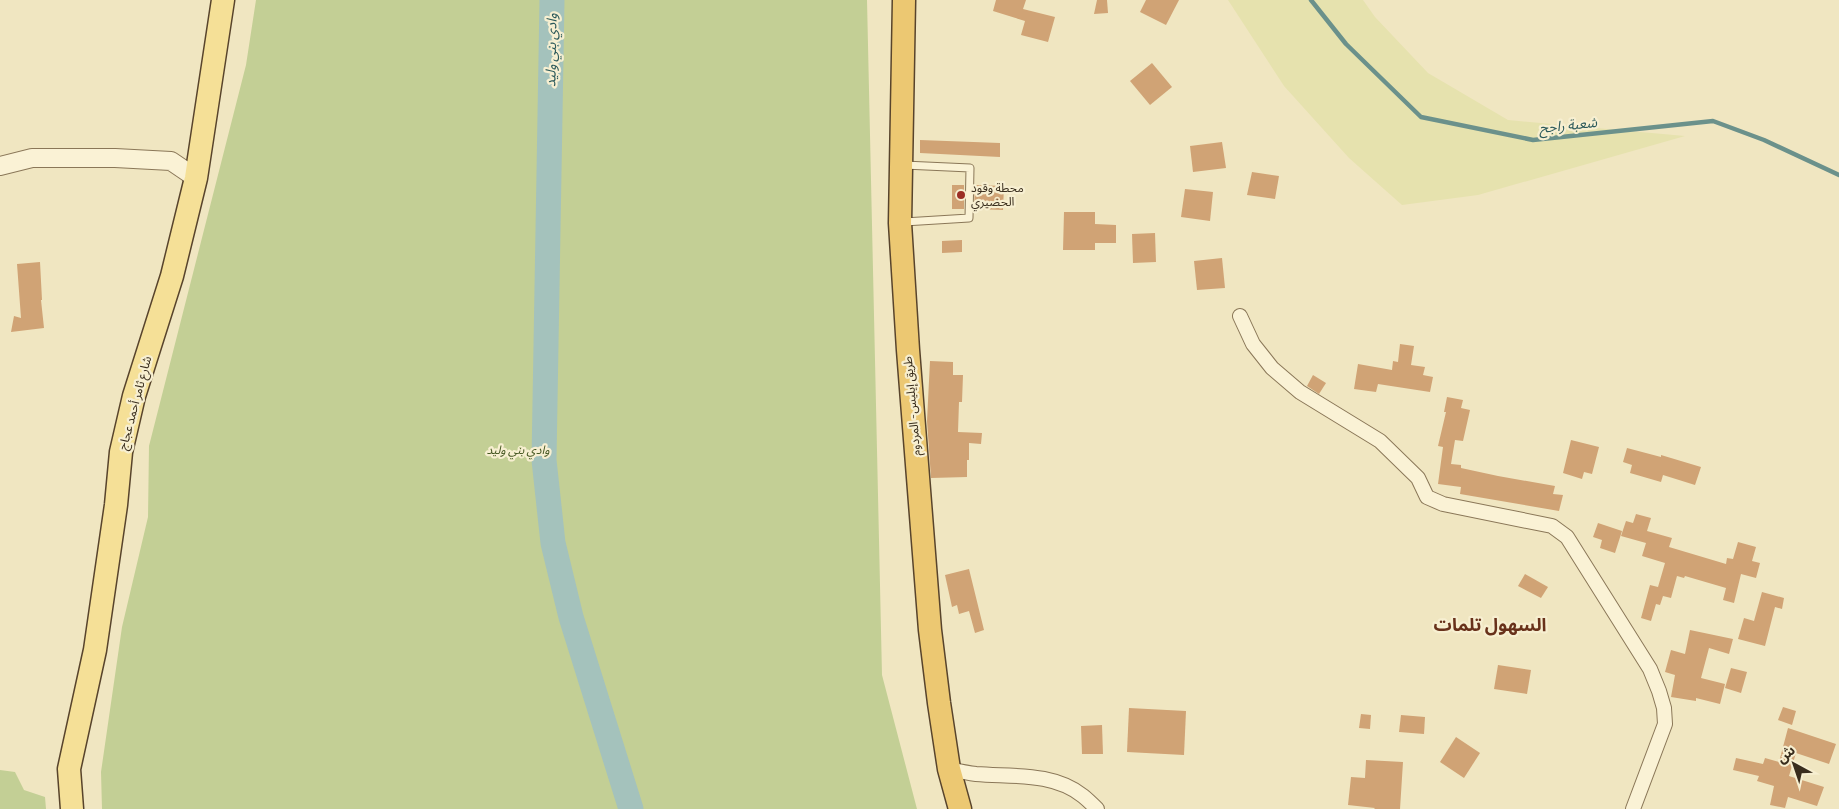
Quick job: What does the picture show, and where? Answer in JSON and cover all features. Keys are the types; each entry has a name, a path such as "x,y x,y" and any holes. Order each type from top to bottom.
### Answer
{"highway":[{"name":"طريق إيليس- المردوم","path":"904,0 900,222 908,350 930,630 949,769 960,809"}],"main road":[{"name":"شارع ثامر أحمد عجاج","path":"72,809 69,770 95,650 116,505 121,452 134,396 172,276 196,178 223,0"}],"street":[{"path":"0,166 32,158 115,158 171,161 196,178"},
{"path":"1240,316 1254,344 1272,368 1300,392 1380,441 1418,478 1427,497 1443,504 1552,526 1567,537 1650,669 1664,708 1666,724 1633,809"},
{"path":"949,769 974,774 1015,774 1063,784 1083,795 1097,809"}],"lane":[{"path":"900,222 969,218 970,168 901,165"}],"shaded area":[{"path":"1228,0 1363,0 1375,17 1428,73 1508,120 1685,136 1478,195 1402,205 1349,158 1284,86"}],"green space":[{"name":"وادي بني وليد","path":"256,0 867,0 882,675 917,809 102,809 101,772 122,627 148,517 149,446 246,65"},
{"path":"0,770 15,772 24,790 45,797 46,809 0,809"}],"building":[{"path":"996,0 1026,0 1023,9 1055,17 1048,42 1021,35 1025,21 993,11"},
{"path":"1097,0 1107,0 1108,13 1094,14"},
{"path":"1146,0 1179,0 1166,25 1140,12"},
{"path":"1152,63 1172,87 1150,105 1130,81"},
{"path":"920,140 1000,143 1000,157 920,153"},
{"path":"1222,142 1226,168 1193,172 1190,146"},
{"path":"1252,172 1279,176 1275,199 1247,195"},
{"path":"952,185 964,185 964,209 952,209"},
{"path":"975,185 1004,186 1003,210 974,209"},
{"path":"1185,189 1213,192 1210,221 1181,217"},
{"path":"1064,212 1095,212 1095,224 1116,225 1116,243 1095,243 1095,250 1063,250"},
{"path":"1155,233 1156,262 1133,263 1132,234"},
{"path":"962,240 962,252 942,253 942,241"},
{"path":"1222,258 1225,288 1197,290 1194,261"},
{"path":"40,262 44,328 11,332 14,316 21,318 17,264"},
{"path":"1400,344 1414,346 1411,365 1425,367 1423,375 1433,377 1430,392 1378,384 1376,392 1354,389 1358,364 1392,370 1393,361 1398,362"},
{"path":"930,361 953,362 953,375 963,375 962,402 959,402 958,432 982,433 981,444 969,443 967,477 931,478 927,421"},
{"path":"1313,375 1326,383 1319,394 1307,386"},
{"path":"1447,397 1463,400 1461,408 1470,410 1463,441 1455,440 1451,464 1461,465 1461,468 1498,476 1555,486 1553,494 1563,495 1559,511 1460,494 1461,487 1438,484 1443,447 1438,446 1446,412 1444,412"},
{"path":"1571,440 1599,447 1592,474 1584,472 1582,479 1563,473"},
{"path":"1627,448 1661,457 1661,455 1701,467 1695,485 1663,475 1661,482 1630,473 1632,465 1623,462"},
{"path":"1636,514 1651,518 1647,531 1672,538 1669,547 1726,564 1727,558 1733,559 1738,542 1756,547 1752,561 1760,563 1756,578 1741,574 1734,603 1723,600 1726,588 1685,576 1684,578 1677,576 1671,598 1663,596 1660,605 1656,604 1651,621 1641,618 1650,585 1658,587 1665,563 1642,556 1646,543 1621,536 1626,521 1633,523"},
{"path":"1598,523 1622,531 1615,553 1600,548 1602,540 1593,537"},
{"path":"969,569 984,630 975,633 969,611 959,614 957,605 952,607 945,575"},
{"path":"1525,574 1548,587 1541,598 1518,586"},
{"path":"1762,592 1784,598 1782,609 1775,607 1765,646 1738,639 1744,618 1754,621"},
{"path":"1690,630 1733,639 1729,654 1709,648 1701,678 1725,684 1720,704 1696,698 1696,701 1671,697 1675,675 1665,672 1671,650 1685,654"},
{"path":"1498,665 1531,670 1527,694 1494,689"},
{"path":"1731,668 1747,672 1741,693 1725,688"},
{"path":"1783,707 1796,711 1792,725 1778,720"},
{"path":"1129,708 1186,711 1184,755 1127,752"},
{"path":"1361,714 1371,715 1370,729 1359,728"},
{"path":"1401,715 1425,717 1424,734 1399,732"},
{"path":"1102,725 1103,754 1082,754 1081,726"},
{"path":"1788,728 1836,744 1829,764 1796,753 1789,776 1824,787 1817,806 1788,797 1785,808 1770,805 1774,786 1757,781 1759,776 1733,770 1736,758 1763,764 1765,758 1779,762"},
{"path":"1456,737 1480,753 1464,778 1440,762"},
{"path":"1366,760 1403,762 1400,809 1374,809 1348,805 1351,777 1365,778"}],"waterway":[{"name":"وادي بني وليد","path":"552,0 544,460 553,543 571,617 631,809"},
{"name":"شعبة راجح","path":"1311,0 1346,44 1421,117 1533,140 1713,121 1764,140 1839,175"}],"place":[{"name":"محطة وقود الحضيري","path":"961,195"}],"district":[{"name":"السهول تلمات","path":"1490,625"}]}
